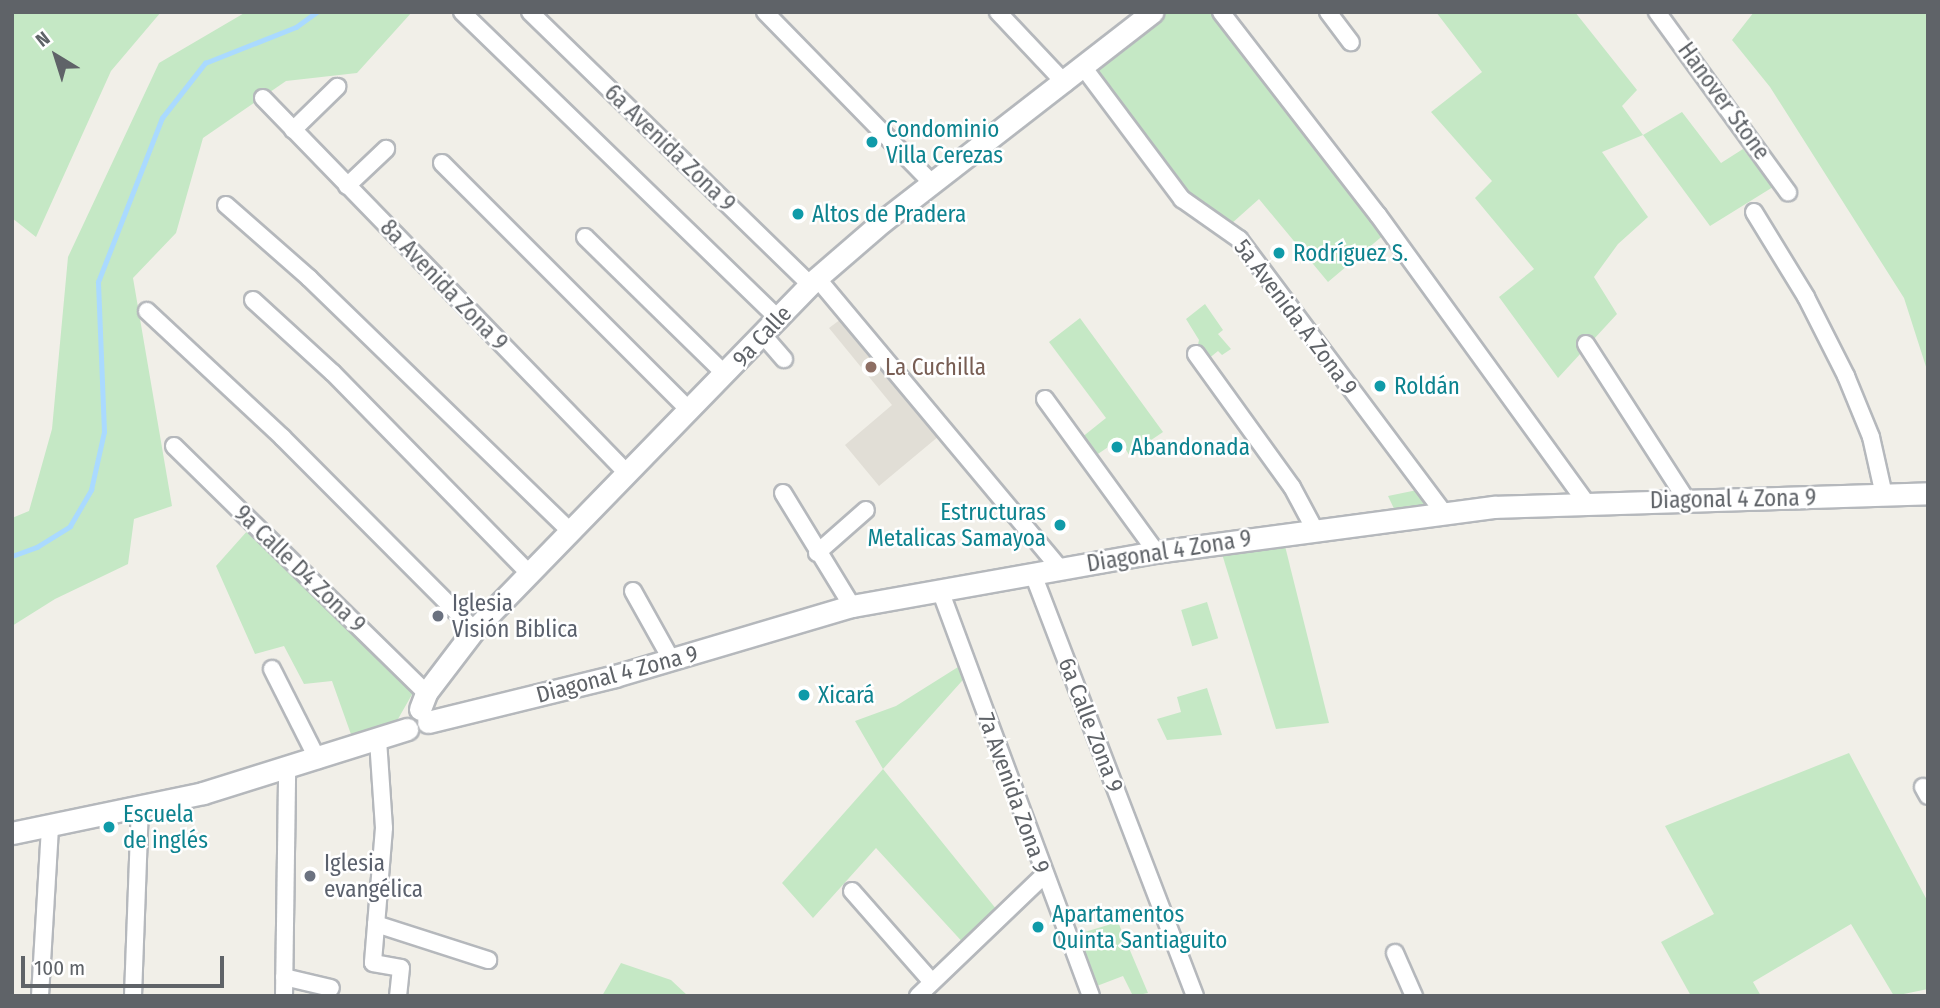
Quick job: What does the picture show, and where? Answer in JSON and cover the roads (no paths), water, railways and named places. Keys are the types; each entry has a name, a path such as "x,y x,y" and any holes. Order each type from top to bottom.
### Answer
{"main road":[{"name":"9a Calle","path":"425,708 474,630 813,281 1152,12"},
{"name":"Diagonal 4 Zona 9","path":"378,740 407,730 418,734 425,708 671,659 852,606 1156,552 1314,528 1444,513 1586,502 1928,493"},
{"path":"12,833 140,807 318,761 378,740"}],"street":[{"path":"463,12 779,319"},
{"name":"6a Avenida Zona 9","path":"530,12 813,281 1060,569"},
{"path":"765,12 933,184"},
{"path":"998,12 1065,83"},
{"path":"1221,12 1386,225 1586,502"},
{"path":"1328,12 1351,42"},
{"name":"Hanover Stone","path":"1657,12 1788,192"},
{"name":"5a Avenida A Zona 9","path":"1084,68 1182,200 1239,239 1444,513"},
{"path":"293,130 337,87"},
{"name":"8a Avenida Zona 9","path":"263,98 626,472"},
{"path":"347,186 386,149"},
{"path":"442,163 689,410"},
{"path":"226,205 309,278 569,530"},
{"path":"1754,212 1811,306 1846,376 1871,437 1884,495"},
{"path":"585,237 725,374"},
{"path":"253,300 333,373 529,573"},
{"path":"147,311 282,437 474,630"},
{"path":"763,335 783,359"},
{"path":"1586,344 1688,501"},
{"path":"1196,354 1292,486 1314,528"},
{"path":"1045,399 1156,552"},
{"name":"9a Calle D4 Zona 9","path":"174,446 425,708"},
{"path":"783,493 817,553 852,606"},
{"path":"817,553 866,510"},
{"name":"6a Calle Zona 9","path":"1032,574 1195,996"},
{"name":"7a Avenida Zona 9","path":"940,590 1090,995"},
{"path":"633,591 671,659"},
{"path":"272,669 318,761"},
{"path":"378,740 384,828 373,963 401,968 398,996"},
{"path":"284,996 287,768"},
{"path":"133,996 140,807"},
{"path":"40,996 50,827"},
{"path":"918,996 1044,875"},
{"path":"852,891 932,982"},
{"path":"376,924 488,960"},
{"path":"1395,953 1414,996"},
{"path":"284,977 331,988"}],"waterway":[{"path":"12,556 37,547 70,526 91,490 104,432 98,282 162,118 205,63 296,27 317,12"}],"place":[{"name":"Condominio Villa Cerezas","path":"872,142"},
{"name":"Altos de Pradera","path":"798,214"},
{"name":"Rodríguez S.","path":"1279,253"},
{"name":"La Cuchilla","path":"871,367"},
{"name":"Roldán","path":"1380,386"},
{"name":"Abandonada","path":"1117,447"},
{"name":"Estructuras Metalicas Samayoa","path":"1060,525"},
{"name":"Iglesia Visión Biblica","path":"438,616"},
{"name":"Xicará","path":"804,695"},
{"name":"Escuela de inglés","path":"109,827"},
{"name":"Iglesia evangélica","path":"310,876"},
{"name":"Apartamentos Quinta Santiaguito","path":"1038,927"}]}
